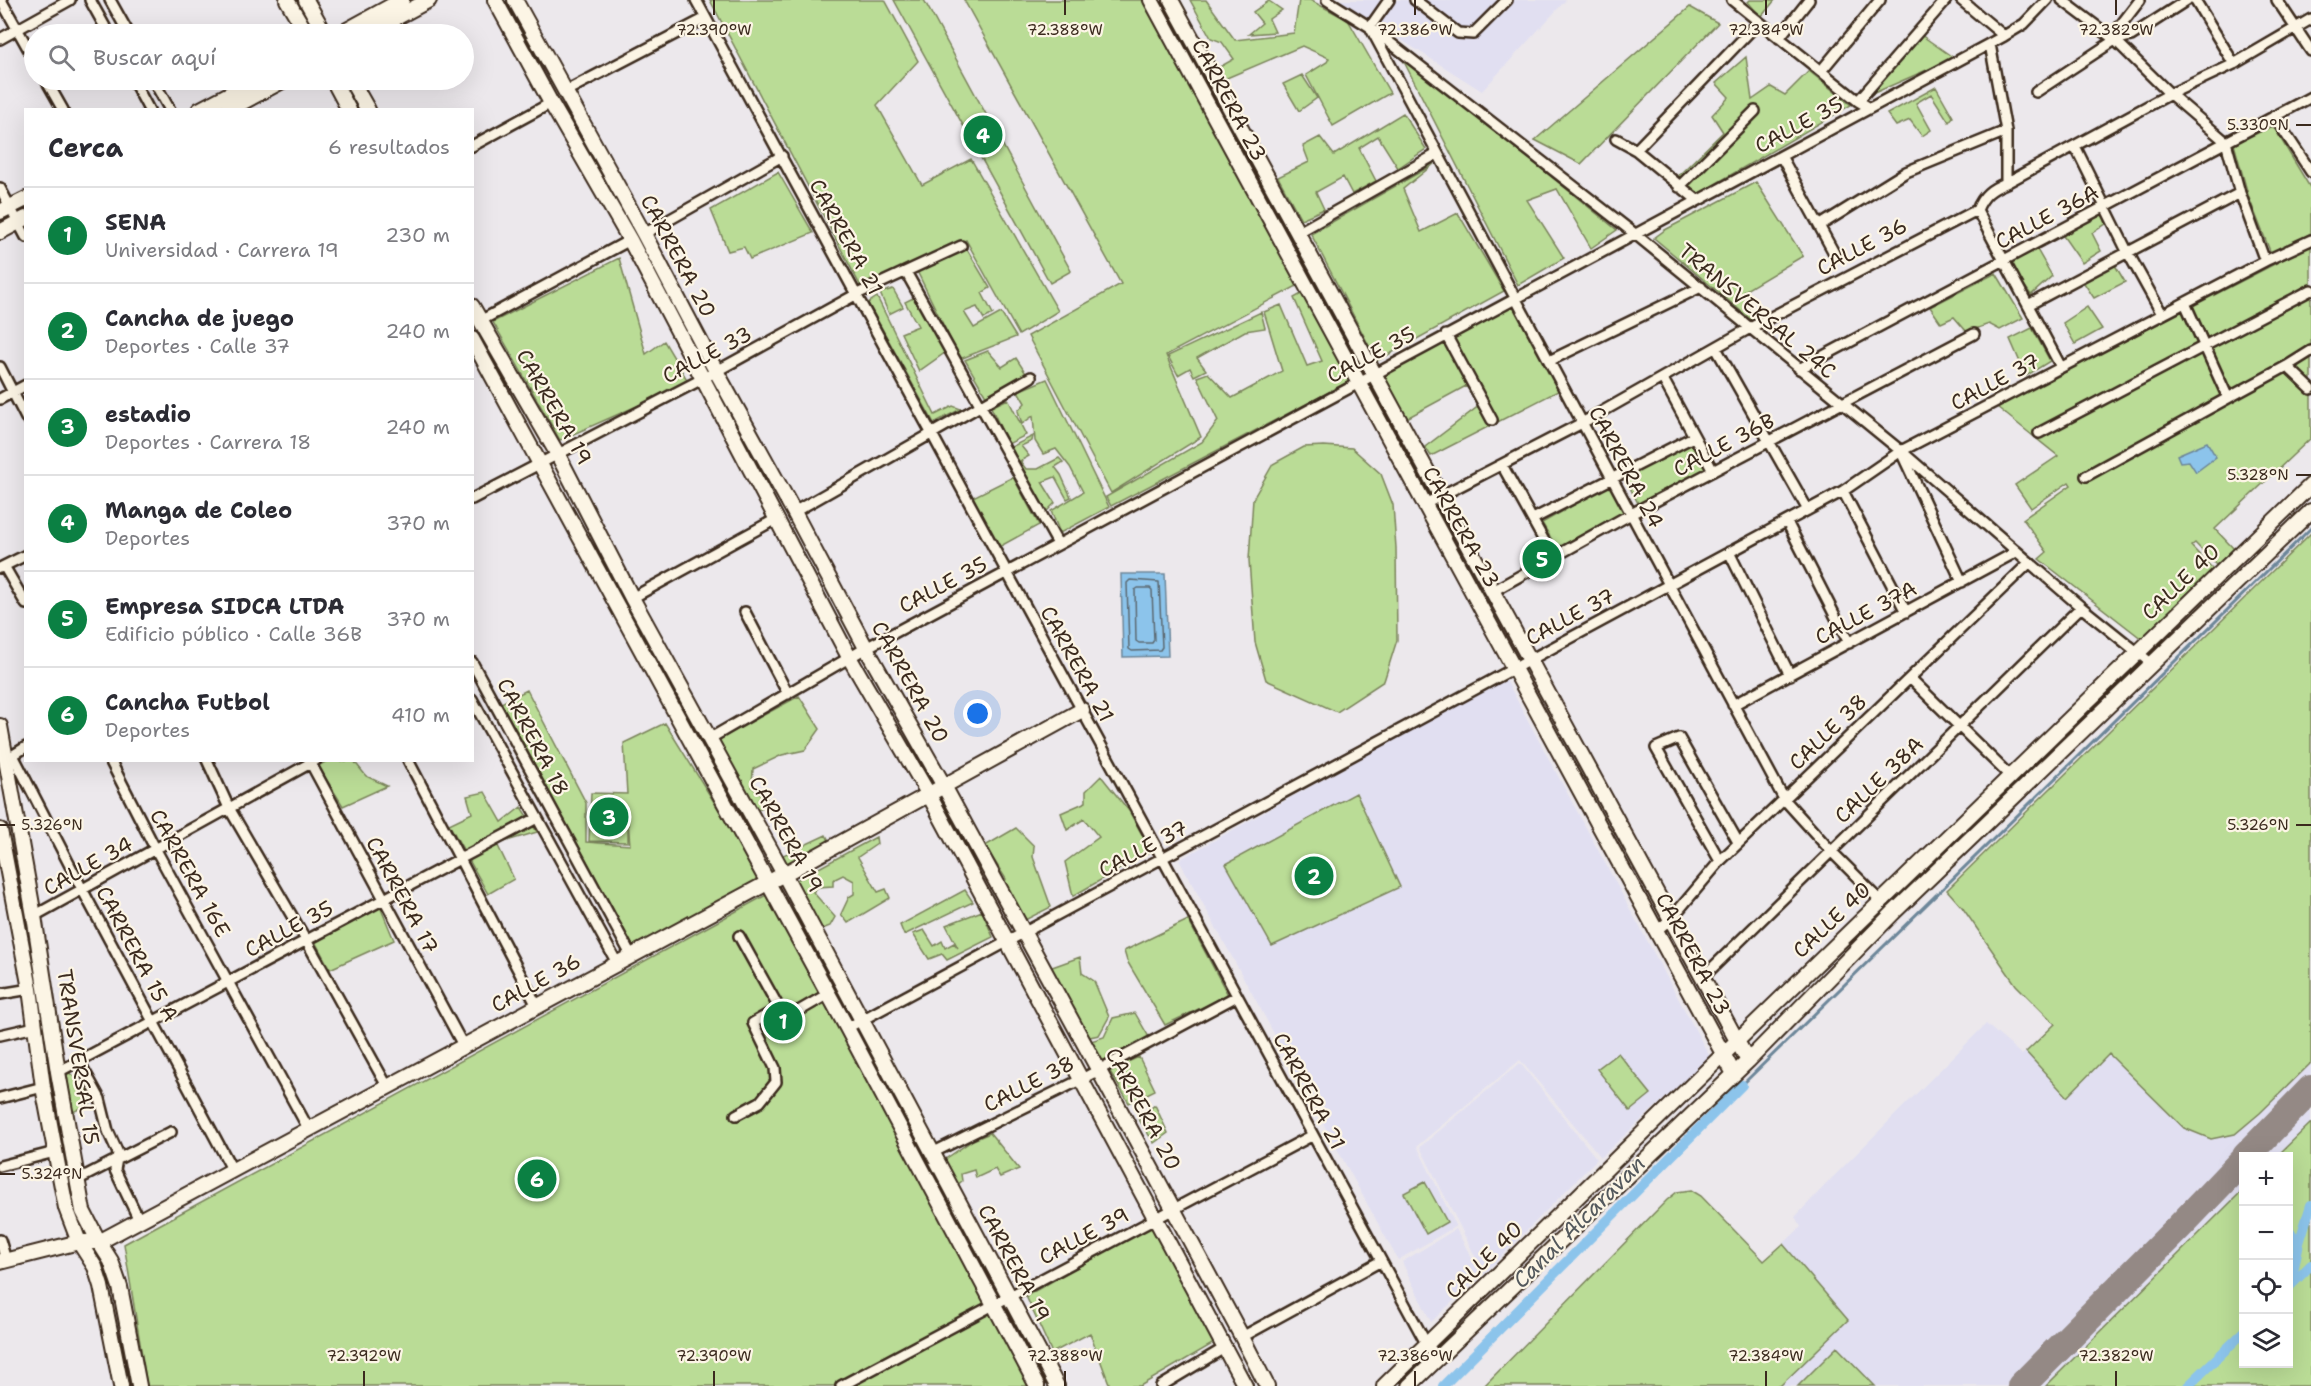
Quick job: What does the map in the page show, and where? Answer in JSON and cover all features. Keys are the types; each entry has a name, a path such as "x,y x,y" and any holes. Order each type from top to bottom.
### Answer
{"main road":[{"path":"287,0 302,24"},
{"path":"306,0 319,24"},
{"path":"358,24 402,0"},
{"path":"385,24 429,0"},
{"name":"CARRERA 20","path":"495,0 630,240 794,512 866,648 1098,1069 1267,1386"},
{"name":"CARRERA 20","path":"515,0 644,234 776,519 849,657 929,795 1245,1386"},
{"name":"CARRERA 23","path":"1151,0 1734,1074"},
{"name":"CARRERA 23","path":"1171,0 1748,1061"},
{"path":"203,108 237,90"},
{"path":"232,108 265,90"},
{"path":"338,90 348,108"},
{"path":"357,90 367,108"},
{"path":"5,209 24,200"},
{"path":"0,232 22,220"},
{"name":"CARRERA 19","path":"474,310 557,453 632,598 784,874 1057,1386"},
{"name":"CARRERA 19","path":"474,343 847,1028 1037,1386"},
{"name":"CALLE 40","path":"1384,1386 2311,485"},
{"name":"CALLE 40","path":"1409,1386 1748,1061 1894,912 2311,511"},
{"name":"CALLE 36","path":"3,1261 79,1242 99,1242 784,874 1082,710"},
{"name":"TRANSVERSAL 15","path":"0,726 34,916 57,1072 83,1211 111,1261 120,1287 139,1386"},
{"name":"TRANSVERSAL 15","path":"0,830 30,988 43,1087 66,1208 79,1242 95,1267 101,1286 121,1386"}],"street":[{"path":"1,0 24,40"},
{"path":"27,24 70,0"},
{"path":"90,0 103,24"},
{"path":"110,0 123,24"},
{"name":"CARRERA 21","path":"696,0 1381,1261 1427,1345 1439,1358"},
{"name":"TRANSVERSAL 24C","path":"1326,0 1370,27 1635,234 1901,451 2081,607 2152,663"},
{"path":"1370,27 1389,0"},
{"path":"1415,0 1458,33 1467,35 1473,34 1507,0"},
{"path":"1779,38 1809,0"},
{"path":"1821,71 1880,0"},
{"path":"1857,101 1946,0"},
{"path":"1960,0 2004,36"},
{"name":"CALLE 35","path":"709,739 849,657 1990,44 2024,24 2038,12 2047,0"},
{"path":"2062,0 2115,40 2170,94 2226,142 2240,193 2265,261"},
{"path":"2115,40 2120,26 2140,0"},
{"path":"2036,92 2115,40 2131,36 2187,0"},
{"path":"2195,0 2234,64"},
{"path":"2277,0 2311,51"},
{"path":"1738,2 1759,22 1857,101 1870,108"},
{"path":"564,92 705,18"},
{"name":"CALLE 36","path":"1425,504 1582,423 1750,328 1977,210 1988,193 2170,94 2234,64 2311,20"},
{"path":"1636,150 1759,22"},
{"path":"0,39 24,26"},
{"name":"CARRERA 24","path":"1370,27 1784,799 1882,902"},
{"path":"1990,44 2006,131 2006,183"},
{"path":"52,90 62,108"},
{"path":"138,90 148,108"},
{"path":"159,90 169,108"},
{"name":"CALLE 36A","path":"1799,369 2311,97"},
{"path":"474,145 552,103"},
{"path":"1680,187 1755,111"},
{"path":"2274,117 2311,172"},
{"path":"1819,226 1906,172 2006,131"},
{"path":"1616,138 1636,150 1697,200"},
{"path":"2075,146 2127,251 2162,314"},
{"path":"1299,232 1437,154"},
{"path":"644,234 782,156"},
{"path":"1781,156 1833,253"},
{"path":"0,188 5,209 22,220"},
{"path":"2028,305 2240,193"},
{"path":"1977,210 2061,367"},
{"path":"480,321 630,240"},
{"name":"CALLE 37","path":"847,1028 1843,491 1901,451 2162,314 2311,240"},
{"name":"CALLE 33","path":"474,498 710,375 857,294 961,246"},
{"path":"906,272 1058,544"},
{"path":"1549,361 1701,287"},
{"path":"2039,433 2311,290"},
{"path":"2185,303 2228,398"},
{"name":"CALLE 36B","path":"1493,591 1631,514 1974,334"},
{"path":"1446,335 1492,420"},
{"path":"1716,348 1808,510"},
{"path":"2086,476 2311,351"},
{"path":"2287,366 2311,389"},
{"path":"0,367 24,414"},
{"path":"794,512 1031,377"},
{"path":"1663,379 1713,471"},
{"path":"0,399 24,386"},
{"path":"1533,519 1693,437"},
{"path":"1901,451 1962,582"},
{"path":"1502,465 1554,557"},
{"path":"1843,491 1906,612"},
{"path":"632,598 776,519"},
{"path":"1786,522 1849,643"},
{"path":"1729,552 1790,675"},
{"name":"CALLE 37A","path":"1733,705 2016,552"},
{"path":"24,556 2,567 24,601"},
{"name":"CALLE 38","path":"1656,931 1671,920 1738,842 2029,563"},
{"name":"CALLE 38A","path":"1702,978 2081,607"},
{"path":"745,612 788,694"},
{"name":"CARRERA 18","path":"474,666 631,955"},
{"path":"1910,678 2011,777"},
{"name":"CARRERA 18","path":"474,703 617,963"},
{"path":"1720,861 1656,748 1679,738 1738,842"},
{"path":"7,759 24,748"},
{"name":"CARRERA 15 A","path":"7,759 81,889 232,1169"},
{"name":"CARRERA 16E","path":"111,762 155,848 308,1128"},
{"path":"208,762 229,808 387,1086"},
{"name":"CALLE 34","path":"34,916 312,762"},
{"name":"CARRERA 17","path":"312,762 464,1047"},
{"path":"409,762 537,1006"},
{"name":"CALLE 35","path":"57,1072 537,818"},
{"path":"739,936 779,1008"},
{"path":"0,994 30,988"},
{"path":"736,1114 760,1102 776,1082 775,1068 753,1023 779,1008 797,1012 828,994"},
{"name":"CALLE 38","path":"932,1153 1080,1080 1237,996"},
{"path":"0,1035 34,1027"},
{"path":"79,1060 100,1099 106,1126 118,1159 115,1170 139,1220"},
{"path":"0,1098 43,1087"},
{"path":"78,1180 171,1132"},
{"name":"CALLE 39","path":"841,1386 1313,1135"},
{"path":"0,1166 55,1152"},
{"path":"0,1239 3,1261"},
{"path":"1242,1337 1381,1261"},
{"path":"1161,1386 1226,1347"}],"shaded area":[{"path":"1338,0 1566,0 1482,91"},
{"path":"2311,533 2311,1386 1484,1386 1677,1192 1691,1190 1701,1196 1765,1261 1801,1227 1795,1217 1986,1024 2022,1055 2055,1024 2016,985 1962,907 1947,890"},
{"path":"1505,678 1710,1057 1601,1157 1520,1060 1417,1146 1456,1226 1398,1260 1179,860"},
{"path":"1520,1063 1597,1159 1484,1274 1420,1147"},
{"path":"1456,1229 1481,1275 1431,1322 1402,1262"}],"green space":[{"path":"710,0 885,0 918,61 877,105 922,185 971,159 1058,311 1019,335 966,240 861,287"},
{"path":"894,0 924,0 1071,271 1050,283"},
{"path":"964,0 1142,0 1299,285 1166,355 1201,437 1111,493 1028,336 1121,284"},
{"path":"1190,0 1206,0 1235,40 1294,33 1299,0 1310,0 1348,20 1390,93 1333,126 1306,75 1327,62 1329,58 1302,46 1222,80 1216,69 1234,59 1222,42 1211,38"},
{"path":"1750,0 1775,0 1761,17 1748,2"},
{"path":"1269,1 1282,10 1269,19 1275,32 1249,34 1262,23 1253,12"},
{"path":"1690,7 1718,23 1581,164 1535,140"},
{"path":"1921,35 1954,58 1865,97"},
{"path":"1400,54 1617,230 1591,248 1557,189 1527,200 1564,258 1518,285"},
{"path":"1746,57 1752,100 1771,87 1785,95 1809,71 1851,105 1698,194 1678,176 1723,132 1712,115 1729,97 1716,83"},
{"path":"1302,75 1317,98 1299,111 1283,84"},
{"path":"1936,87 1953,117 1949,122 1931,94 1916,103 1931,130 1922,136 1910,120 1896,126 1887,114"},
{"path":"1403,113 1426,149 1398,168 1378,136 1359,148 1376,181 1352,194 1343,177 1316,192 1324,209 1301,219 1278,177 1309,162 1303,146 1320,137 1334,155"},
{"path":"2273,126 2311,189 2311,233 2272,256 2249,198 2234,144"},
{"path":"1434,164 1403,189 1421,232 1458,213 1504,291 1377,361 1311,234"},
{"path":"778,172 813,233 750,259 744,247 728,251 711,210"},
{"path":"1756,182 1803,256 1744,291 1754,322 1654,238"},
{"path":"2102,208 2106,224 2092,233 2101,251 2082,263 2059,230"},
{"path":"2311,245 2311,438 2215,529 2234,549 2216,565 2195,543 2191,546 2213,569 2142,639 2039,559 2047,552 2023,519 2071,485 2069,482 2031,508 2015,485 2058,456 1997,407"},
{"path":"965,246 990,288 982,293 993,314 984,319 977,307 964,312 974,328 1001,313 1016,337 960,359 916,269"},
{"path":"2035,246 2052,276 2031,295 2008,262"},
{"path":"619,258 646,354 664,341 689,383 560,440 493,322"},
{"path":"2112,260 2125,282 2094,298 2082,280"},
{"path":"1996,273 2023,318 2000,330 1989,324 1967,332 1954,317 1941,323 1930,307"},
{"path":"893,289 903,307 889,314 880,293"},
{"path":"1303,293 1350,381 1111,506 1106,497 1202,442 1218,421 1197,377 1208,373 1232,398 1282,371 1264,312 1281,305 1307,366 1322,361 1294,298"},
{"path":"877,297 935,415 953,406 961,409 934,423 868,303"},
{"path":"915,297 946,352 919,371 901,333 918,326 905,302"},
{"path":"1514,305 1560,390 1431,456 1425,447 1480,405 1466,386 1407,418 1383,375"},
{"path":"2087,307 2102,329 2075,344 2063,323"},
{"path":"1261,312 1265,328 1245,331 1197,358 1206,370 1194,376 1190,368 1178,375 1168,356"},
{"path":"2032,328 2050,361 2026,376 2010,339"},
{"path":"988,351 1002,367 1016,358 1027,375 986,396 965,360"},
{"path":"1047,379 1109,507 1060,533 1051,511 1083,492 1070,467 1056,449 1043,454 1035,441 1033,416 1022,424 1018,411 1025,403 1018,391"},
{"path":"1008,399 1026,435 1008,444 991,407"},
{"path":"1033,436 1032,441 1021,446 1029,456 1020,461 1026,469 1038,469 1059,458 1063,462 1055,467 1071,497 1067,499 1055,477 1042,482 1055,503 1046,512 1009,448"},
{"path":"1695,441 1710,470 1640,507 1625,478"},
{"path":"1304,447 1352,448 1381,474 1393,505 1396,548 1397,640 1384,681 1337,712 1266,680 1255,642 1249,560 1253,499 1273,464"},
{"path":"1013,477 1039,525 999,547 973,497"},
{"path":"1609,485 1626,514 1559,552 1542,523"},
{"path":"2311,533 2311,1063 2235,1134 2211,1139 2184,1128 2109,1054 2067,1097 2026,1052 2055,1024 2016,985 1962,907 1947,890"},
{"path":"527,690 586,803 586,842 630,845 628,820 628,842 589,841 591,793 627,794 624,743 665,723 763,881 635,950 501,703"},
{"path":"799,696 820,729 805,750 782,755 753,769 752,787 771,802 756,811 716,741"},
{"path":"325,762 355,762 366,776 387,786 343,806 318,766"},
{"path":"1101,776 1129,811 1151,851 1073,896 1065,862 1099,837 1084,819 1067,830 1061,813 1086,802 1086,791"},
{"path":"485,792 502,822 521,807 537,832 497,844 514,879 488,894 449,824 472,813 467,796"},
{"path":"1356,793 1400,887 1272,946 1226,864"},
{"path":"1016,828 1034,846 1033,857 1051,907 1019,923 1001,892 1006,879 985,846"},
{"path":"826,835 832,846 787,869 781,856"},
{"path":"876,837 877,844 858,857 878,892 886,889 890,898 848,923 841,914 849,897 854,894 854,881 843,875 833,880 833,886 818,887 813,892 835,917 830,926 820,930 791,883"},
{"path":"965,890 973,902 904,935 900,925"},
{"path":"768,894 1032,1386 147,1386 124,1244"},
{"path":"379,904 394,940 330,969 312,936"},
{"path":"982,911 993,937 947,960 942,954 929,959 913,934 924,930 934,946 942,941 945,948 954,943 958,948 946,925"},
{"path":"1188,920 1228,995 1165,1025 1127,961 1124,951"},
{"path":"1080,957 1082,973 1094,981 1109,1017 1099,1035 1085,1038 1044,970"},
{"path":"1135,1013 1150,1039 1099,1063 1088,1042 1104,1037 1113,1018"},
{"path":"1618,1053 1651,1094 1630,1111 1597,1069"},
{"path":"1139,1057 1155,1090 1129,1103 1109,1070"},
{"path":"66,1070 100,1099 73,1112"},
{"path":"1155,1105 1168,1133 1154,1143 1138,1118"},
{"path":"2311,1123 2311,1386 2046,1386 2239,1194 2239,1368 2293,1368 2293,1152 2281,1152"},
{"path":"990,1133 1019,1169 1000,1177 995,1169 976,1178 974,1170 961,1174 962,1181 956,1186 944,1160 973,1140"},
{"path":"1425,1182 1447,1222 1426,1234 1404,1193"},
{"path":"1691,1190 1701,1196 1764,1261 1783,1244 1848,1320 1780,1386 1484,1386 1667,1200 1677,1192"},
{"path":"1152,1225 1214,1343 1140,1386 1110,1386 1090,1333 1052,1353 1026,1296"},
{"path":"1837,1347 1875,1386 1798,1386"}],"water":[{"path":"2207,442 2216,457 2196,472 2189,461 2180,462 2177,455"},
{"path":"1121,574 1165,574 1168,656 1123,657"}],"waterway":[{"path":"1742,1085 2311,528"},
{"name":"Canal Alcaravan","path":"1443,1386 1742,1085"},
{"path":"2299,1243 2311,1205"},
{"path":"2293,1235 2299,1243 2293,1272"},
{"path":"2293,1283 2311,1265"},
{"path":"2188,1386 2239,1337"}],"taxiway":[{"path":"2250,1152 2311,1089"},
{"path":"2021,1386 2239,1164"}],"place":[{"name":"Manga de Coleo","path":"983,135"},
{"name":"Empresa SIDCA LTDA","path":"1542,559"},
{"name":"estadio","path":"609,817"},
{"name":"Cancha de juego","path":"1314,876"},
{"name":"SENA","path":"783,1021"},
{"name":"Cancha Futbol","path":"537,1179"}]}
